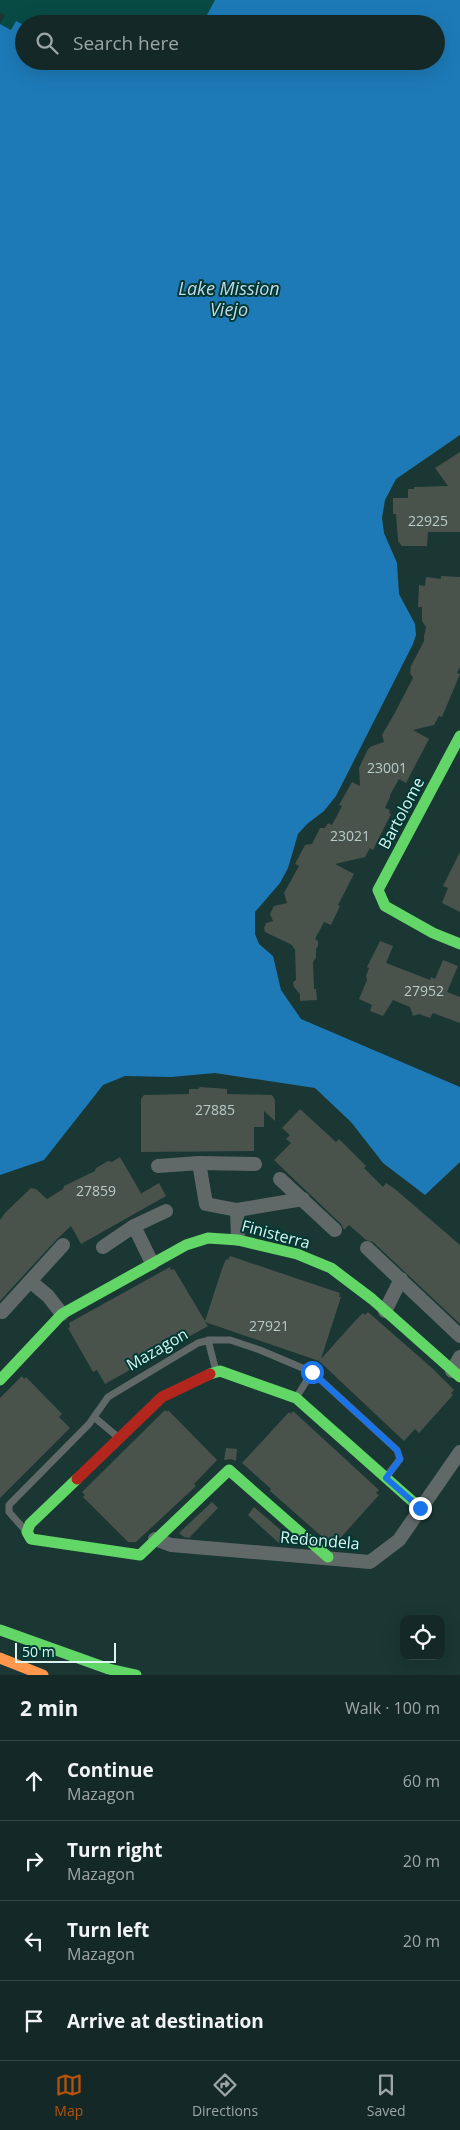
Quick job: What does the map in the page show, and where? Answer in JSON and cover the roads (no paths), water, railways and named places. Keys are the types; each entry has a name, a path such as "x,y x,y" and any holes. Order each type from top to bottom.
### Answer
{"street":[{"name":"Bartolome","path":"460,736 378,890 385,906 433,933 460,944"},
{"path":"199,1163 206,1204 238,1210 303,1199"},
{"path":"158,1166 199,1163 255,1164"},
{"path":"280,1179 335,1230"},
{"path":"238,1210 238,1239"},
{"path":"103,1247 134,1226 166,1211"},
{"path":"134,1226 152,1263"},
{"name":"Finisterra","path":"0,1380 62,1314 186,1245 208,1238 238,1239 276,1248 341,1274 456,1374"},
{"path":"2,1312 63,1245"},
{"path":"367,1248 460,1336"},
{"path":"385,1311 401,1279"},
{"path":"30,1281 48,1296 62,1314"},
{"path":"456,1374 460,1357"},
{"path":"29,1535 30,1524 162,1397 220,1371 296,1398 420,1508"},
{"name":"Redondela","path":"29,1535 140,1555 151,1544 370,1562 399,1540 460,1452"},
{"path":"151,1544 229,1470 328,1558"},
{"path":"0,1630 107,1673 136,1675"},
{"path":"0,1658 43,1675"}],"lane":[{"path":"208,1340 216,1372"},
{"name":"Mazagon","path":"29,1535 9,1512 9,1505 89,1424 108,1397 190,1347 208,1340 230,1340 260,1350 312,1372 397,1450 400,1459 386,1478"},
{"path":"296,1398 312,1372"},
{"path":"94,1417 120,1438"}],"water":[{"name":"Lake Mission Viejo","path":"215,0 460,0 460,435 396,479 385,500 382,518 384,533 397,563 399,594 415,624 416,635 336,796 324,811 307,824 298,834 288,868 280,883 255,912 255,934 259,944 273,956 281,990 301,1019 460,1087 460,1162 425,1195 383,1163 351,1122 315,1088 215,1073 171,1077 125,1076 103,1085 44,1160 0,1175 0,24 11,30 15,23 15,70 445,70 445,15 207,15"}]}
